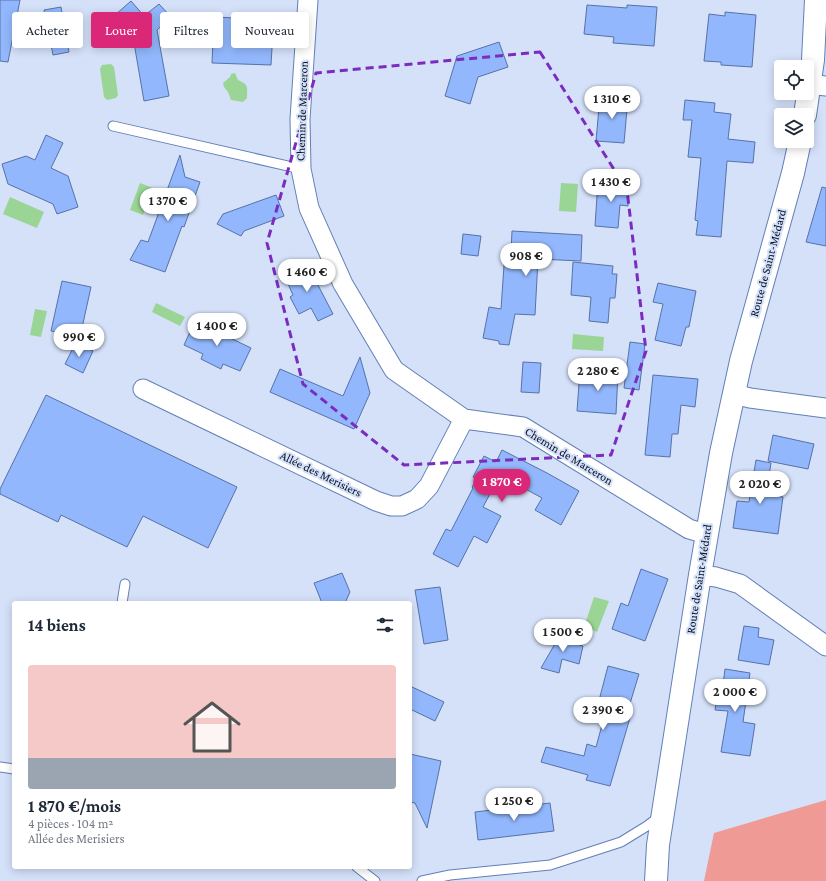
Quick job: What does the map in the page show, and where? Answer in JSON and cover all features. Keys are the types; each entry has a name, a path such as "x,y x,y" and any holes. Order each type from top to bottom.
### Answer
{"street":[{"name":"Chemin de Marceron","path":"308,0 300,119 301,169 309,208 343,284 394,370 464,418 523,428 688,529 706,534"},
{"path":"808,108 818,85 813,60 816,0"},
{"name":"Route de Saint-Médard","path":"656,881 658,845 706,534 721,453 741,361 793,173 798,148"},
{"name":"Allée des Merisiers","path":"143,389 376,501 391,506 402,506 417,499 429,486 464,418"},
{"path":"734,394 750,398 826,408"},
{"path":"700,575 716,576 740,584 826,646"}],"lane":[{"path":"113,126 301,169"},
{"path":"122,601 125,584"},
{"path":"0,767 12,769"},
{"path":"422,881 450,875 550,865 621,842 663,814"},
{"path":"360,869 375,881"}],"highlighted area":[{"path":"540,52 627,190 646,351 611,455 404,465 303,384 267,243 316,73"}],"shaded area":[{"path":"111,64 114,67 118,95 116,98 107,100 104,97 100,69 102,65"},
{"path":"235,73 238,80 247,86 247,98 243,102 231,100 224,87 223,83 230,77 231,74"},
{"path":"140,183 153,188 143,215 130,210"},
{"path":"561,183 578,184 576,212 559,211"},
{"path":"10,197 44,212 37,228 3,214"},
{"path":"156,303 185,317 180,326 152,312"},
{"path":"35,309 47,311 41,337 30,335"},
{"path":"573,334 604,337 603,351 572,349"},
{"path":"594,597 609,601 597,632 584,627"},
{"path":"826,800 826,881 704,881 714,833"}],"building":[{"path":"0,0 20,0 18,12 12,12 12,41 8,62 0,61"},
{"path":"131,1 141,12 118,12"},
{"path":"159,4 166,12 160,12 160,27 157,30 169,96 144,101 135,48 152,48 152,12 149,12"},
{"path":"587,5 627,8 627,5 657,7 654,46 613,43 614,37 584,34"},
{"path":"61,7 62,12 44,12 44,10"},
{"path":"725,12 756,15 752,67 721,65 721,62 704,61 709,14 725,16"},
{"path":"223,17 231,18 231,48 272,48 271,65 212,63 213,48 223,48"},
{"path":"499,42 508,67 478,77 470,104 445,96 457,56"},
{"path":"52,48 68,48 69,52 53,55"},
{"path":"600,96 628,98 624,143 596,141"},
{"path":"685,100 715,103 714,112 731,114 728,139 755,142 753,163 727,161 721,237 696,235 698,221 695,220 701,158 688,157 692,120 683,120"},
{"path":"46,135 63,143 51,168 68,176 78,207 57,214 53,204 8,184 2,164 26,156 35,160"},
{"path":"180,155 185,177 200,182 184,227 182,226 165,272 130,260 141,240 148,242"},
{"path":"598,181 629,183 628,206 620,205 618,228 595,226"},
{"path":"822,187 826,188 826,246 806,242"},
{"path":"276,195 284,216 244,231 241,236 217,224 223,214"},
{"path":"512,231 582,235 581,261 538,259 535,315 515,314 509,345 499,344 499,341 483,338 489,307 501,309 505,251 511,252"},
{"path":"463,234 481,236 478,256 461,254"},
{"path":"573,262 613,266 612,274 617,274 615,298 610,298 608,323 589,321 591,297 571,295"},
{"path":"307,264 333,314 318,321 311,308 299,314 290,297 293,295 284,275"},
{"path":"62,281 91,287 80,337 51,331"},
{"path":"658,283 696,291 689,327 686,327 681,346 655,340 663,304 653,302"},
{"path":"195,321 251,348 240,371 223,364 221,369 201,359 203,354 184,345"},
{"path":"76,342 93,351 83,373 65,364"},
{"path":"630,342 645,344 639,390 624,388"},
{"path":"360,357 370,393 354,429 270,392 280,369 343,396"},
{"path":"523,362 541,363 539,393 521,392"},
{"path":"580,370 618,373 616,414 577,411"},
{"path":"653,375 698,379 695,407 681,405 678,434 672,434 670,457 645,455"},
{"path":"46,395 237,487 208,548 143,516 127,547 61,515 58,522 0,494 0,489"},
{"path":"773,435 814,444 808,469 768,461"},
{"path":"502,450 579,491 561,525 535,510 542,498 500,475 483,507 501,516 487,543 474,536 458,567 433,554 446,529 451,531 477,479 473,477 484,456 496,462"},
{"path":"756,460 771,463 766,494 783,497 778,534 733,528 737,501 749,502"},
{"path":"641,569 668,579 645,641 612,629 621,603 628,606"},
{"path":"342,573 350,592 346,601 321,601 314,583"},
{"path":"440,587 448,640 424,644 415,590"},
{"path":"567,623 570,624 566,641 583,646 579,664 562,659 559,673 541,668"},
{"path":"744,626 759,628 758,637 774,640 769,665 738,660"},
{"path":"608,666 639,674 628,710 632,711 610,786 586,780 588,775 541,762 546,747 584,756 587,744 596,747 605,714 596,712"},
{"path":"725,669 750,673 743,722 755,724 750,756 721,752 728,711 715,710 719,684 723,685"},
{"path":"412,687 444,702 435,721 412,710"},
{"path":"412,754 441,761 427,828 415,803 412,802"},
{"path":"550,803 554,831 478,840 475,812"}]}
